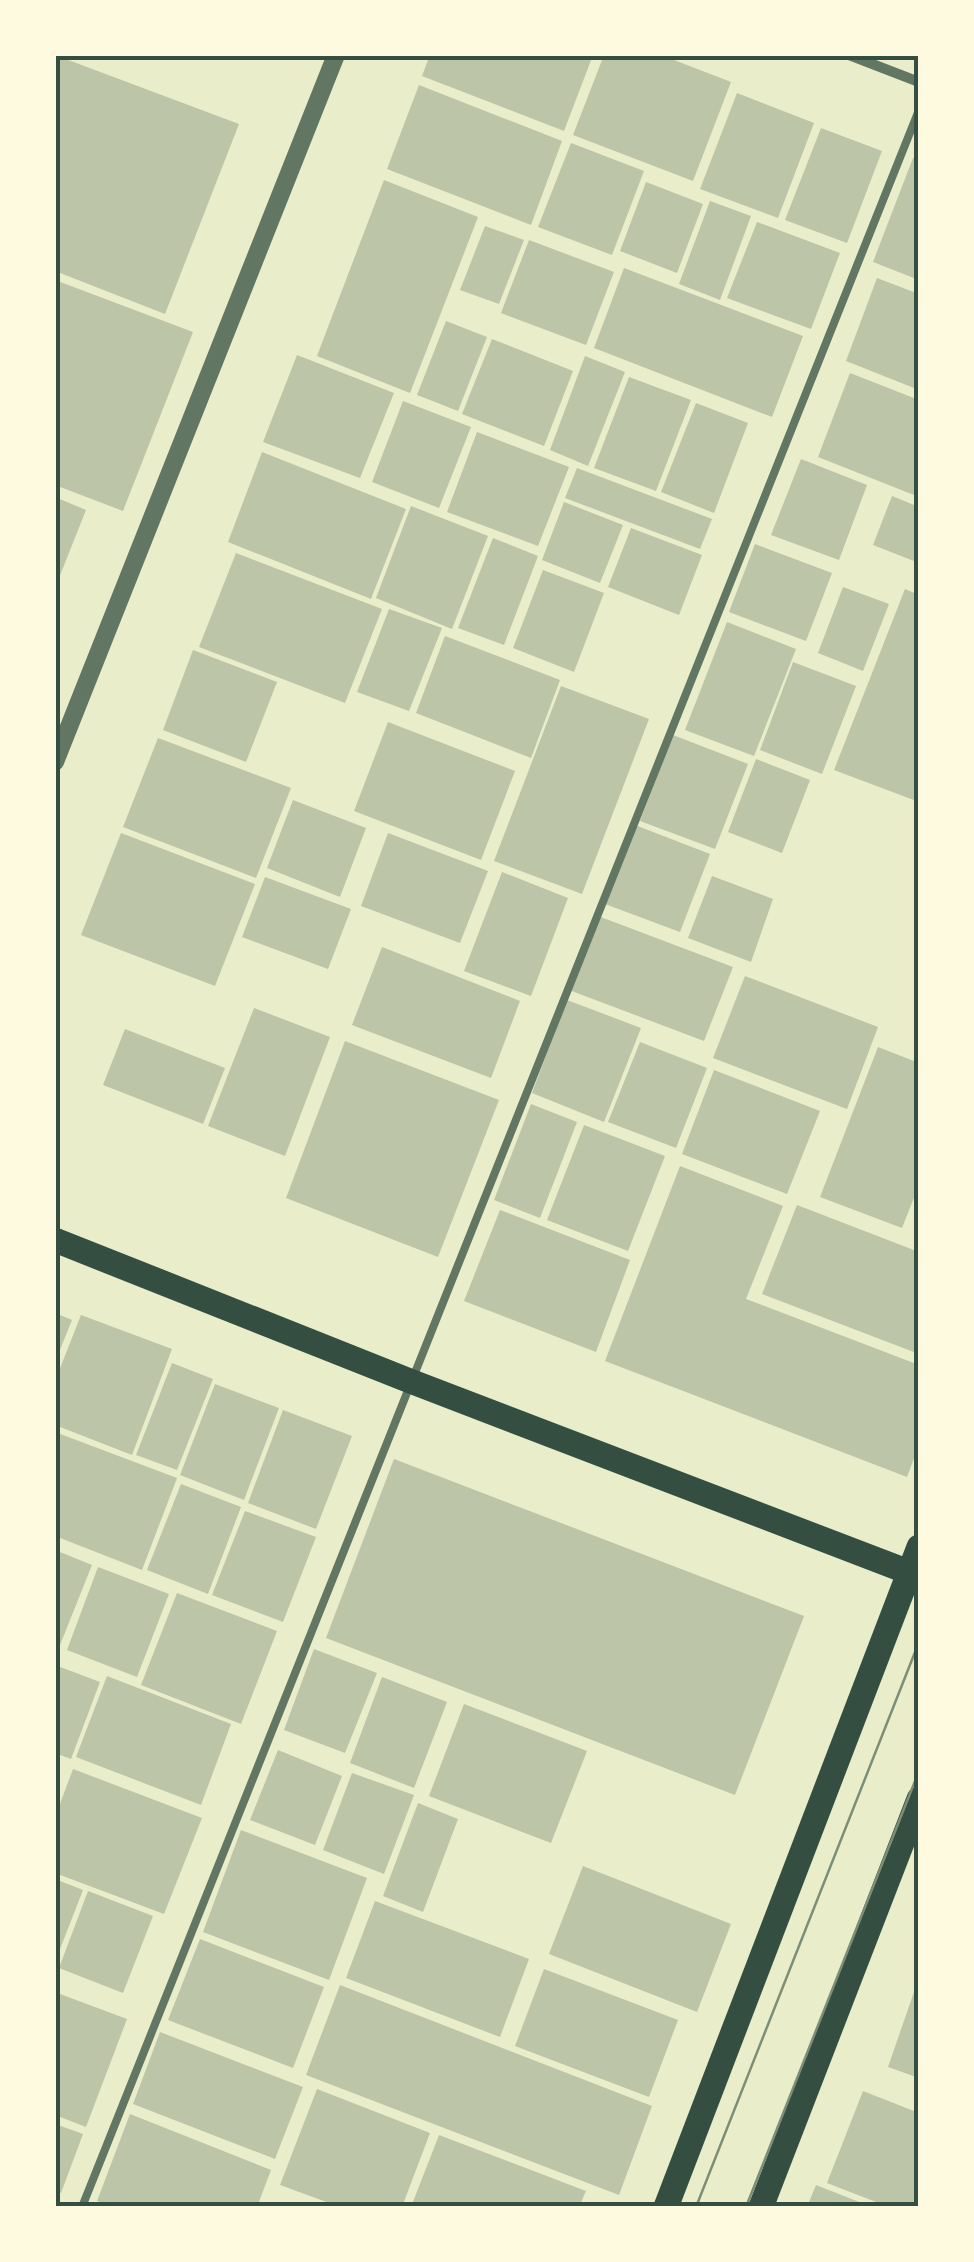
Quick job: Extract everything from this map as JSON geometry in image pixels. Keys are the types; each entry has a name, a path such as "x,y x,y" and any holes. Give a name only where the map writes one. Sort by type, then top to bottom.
{"main road":[{"path":"55,1240 914,1574"},
{"path":"666,2207 914,1574 919,1547"},
{"path":"761,2207 919,1799"}],"street":[{"path":"55,762 336,55"},
{"path":"849,55 919,82"}],"lane":[{"path":"82,2207 919,110"}],"building":[{"path":"55,55 239,124 165,314 55,271"},
{"path":"430,55 593,55 564,131 422,76"},
{"path":"604,55 661,55 731,82 693,181 573,135"},
{"path":"419,85 562,141 531,225 387,169"},
{"path":"737,93 814,123 778,218 700,189"},
{"path":"821,128 882,151 847,243 785,220"},
{"path":"571,143 644,171 612,255 538,227"},
{"path":"913,158 919,160 919,280 873,262"},
{"path":"384,180 478,217 410,393 317,356"},
{"path":"646,182 703,204 677,273 620,251"},
{"path":"710,201 751,216 720,300 679,284"},
{"path":"757,222 840,253 811,329 727,298"},
{"path":"485,226 524,240 499,304 460,290"},
{"path":"529,240 614,272 586,345 501,313"},
{"path":"624,268 803,336 772,417 594,348"},
{"path":"877,278 919,294 919,390 846,361"},
{"path":"55,280 193,332 123,511 55,485"},
{"path":"446,321 487,337 458,411 417,395"},
{"path":"492,339 573,371 544,446 462,414"},
{"path":"297,355 394,393 360,478 263,442"},
{"path":"585,356 625,372 588,466 550,450"},
{"path":"850,373 919,400 919,497 818,457"},
{"path":"629,377 691,400 656,491 594,468"},
{"path":"403,401 471,427 439,508 372,482"},
{"path":"696,403 748,423 714,513 661,492"},
{"path":"477,432 569,467 538,546 447,512"},
{"path":"262,452 406,509 371,599 228,542"},
{"path":"801,459 867,485 839,560 771,535"},
{"path":"577,468 712,519 700,549 565,498"},
{"path":"892,496 919,507 919,563 873,545"},
{"path":"55,497 86,510 55,588"},
{"path":"564,502 623,525 600,583 542,560"},
{"path":"411,506 488,536 452,629 376,598"},
{"path":"631,528 702,555 679,615 608,587"},
{"path":"493,538 538,556 504,645 458,628"},
{"path":"755,544 832,573 806,641 729,612"},
{"path":"236,553 382,609 345,703 199,647"},
{"path":"543,570 604,593 574,672 513,648"},
{"path":"843,587 889,604 863,671 818,653"},
{"path":"905,589 919,595 919,802 834,770"},
{"path":"389,609 442,628 409,711 357,692"},
{"path":"727,622 796,649 754,756 685,730"},
{"path":"445,636 560,680 531,758 416,713"},
{"path":"193,650 277,682 246,762 163,730"},
{"path":"793,662 856,686 822,774 760,750"},
{"path":"561,686 649,719 582,894 494,861"},
{"path":"388,722 515,771 481,860 354,811"},
{"path":"673,735 748,764 715,849 640,821"},
{"path":"158,738 291,788 256,878 123,827"},
{"path":"756,759 810,780 782,853 728,832"},
{"path":"293,800 366,828 340,897 267,868"},
{"path":"635,825 710,854 680,932 605,904"},
{"path":"121,833 255,884 215,986 81,935"},
{"path":"388,833 488,871 460,943 361,906"},
{"path":"502,872 568,898 531,996 464,971"},
{"path":"712,876 773,899 751,962 688,938"},
{"path":"265,877 351,909 328,969 242,937"},
{"path":"598,916 733,967 704,1041 569,990"},
{"path":"382,947 520,1001 491,1078 352,1025"},
{"path":"745,976 878,1027 847,1109 713,1058"},
{"path":"567,1000 641,1028 604,1122 532,1093"},
{"path":"254,1008 330,1037 285,1156 208,1126"},
{"path":"125,1029 225,1068 203,1124 103,1085"},
{"path":"345,1041 499,1100 438,1257 286,1198"},
{"path":"640,1042 707,1068 676,1148 608,1122"},
{"path":"878,1047 919,1063 919,1185 902,1228 820,1197"},
{"path":"714,1070 820,1111 787,1194 682,1154"},
{"path":"531,1104 577,1122 540,1218 494,1200"},
{"path":"584,1125 665,1156 628,1251 547,1220"},
{"path":"680,1166 783,1206 746,1299 919,1365 919,1445 907,1477 605,1361"},
{"path":"797,1205 919,1252 919,1354 762,1294"},
{"path":"500,1210 630,1260 596,1352 464,1301"},
{"path":"55,1313 72,1320 55,1362"},
{"path":"81,1315 172,1349 132,1455 55,1425 55,1381"},
{"path":"172,1363 213,1379 177,1470 136,1455"},
{"path":"215,1384 279,1408 244,1500 180,1475"},
{"path":"283,1410 352,1436 316,1529 248,1503"},
{"path":"55,1432 177,1478 142,1570 55,1536"},
{"path":"394,1459 804,1616 735,1795 326,1638"},
{"path":"181,1484 241,1507 208,1594 147,1570"},
{"path":"245,1511 316,1537 283,1622 212,1595"},
{"path":"55,1550 92,1565 60,1645 55,1643"},
{"path":"98,1567 169,1594 137,1677 67,1650"},
{"path":"177,1593 277,1631 241,1724 141,1685"},
{"path":"314,1649 377,1673 345,1753 284,1730"},
{"path":"55,1665 100,1682 71,1759 55,1753"},
{"path":"107,1676 231,1724 201,1805 76,1757"},
{"path":"382,1677 447,1702 414,1788 350,1763"},
{"path":"464,1704 587,1751 551,1843 429,1796"},
{"path":"278,1750 342,1776 315,1845 250,1820"},
{"path":"73,1769 202,1818 164,1914 55,1873 55,1817"},
{"path":"352,1773 414,1795 384,1874 323,1850"},
{"path":"418,1803 458,1819 423,1912 383,1896"},
{"path":"241,1830 367,1878 329,1980 203,1932"},
{"path":"583,1866 731,1924 697,2012 549,1954"},
{"path":"55,1879 83,1890 55,1962"},
{"path":"88,1891 153,1916 123,1993 59,1968"},
{"path":"375,1901 529,1959 500,2037 346,1978"},
{"path":"200,1939 324,1987 293,2068 168,2020"},
{"path":"544,1969 678,2020 649,2097 515,2046"},
{"path":"340,1985 652,2106 619,2195 306,2075"},
{"path":"915,1989 919,1991 919,2078 888,2067"},
{"path":"60,1994 127,2019 86,2127 55,2115 55,2007"},
{"path":"160,2032 303,2087 275,2159 133,2104"},
{"path":"317,2089 430,2133 402,2207 340,2207 280,2185"},
{"path":"863,2091 919,2113 919,2207 889,2207 827,2183"},
{"path":"130,2114 271,2170 257,2207 115,2207 97,2201"},
{"path":"55,2124 83,2134 61,2193 55,2191"},
{"path":"439,2135 586,2191 579,2207 411,2207"},
{"path":"816,2185 872,2207 807,2207"}],"tram line":[{"path":"696,2207 919,1642"},
{"path":"746,2207 919,1771"}]}
